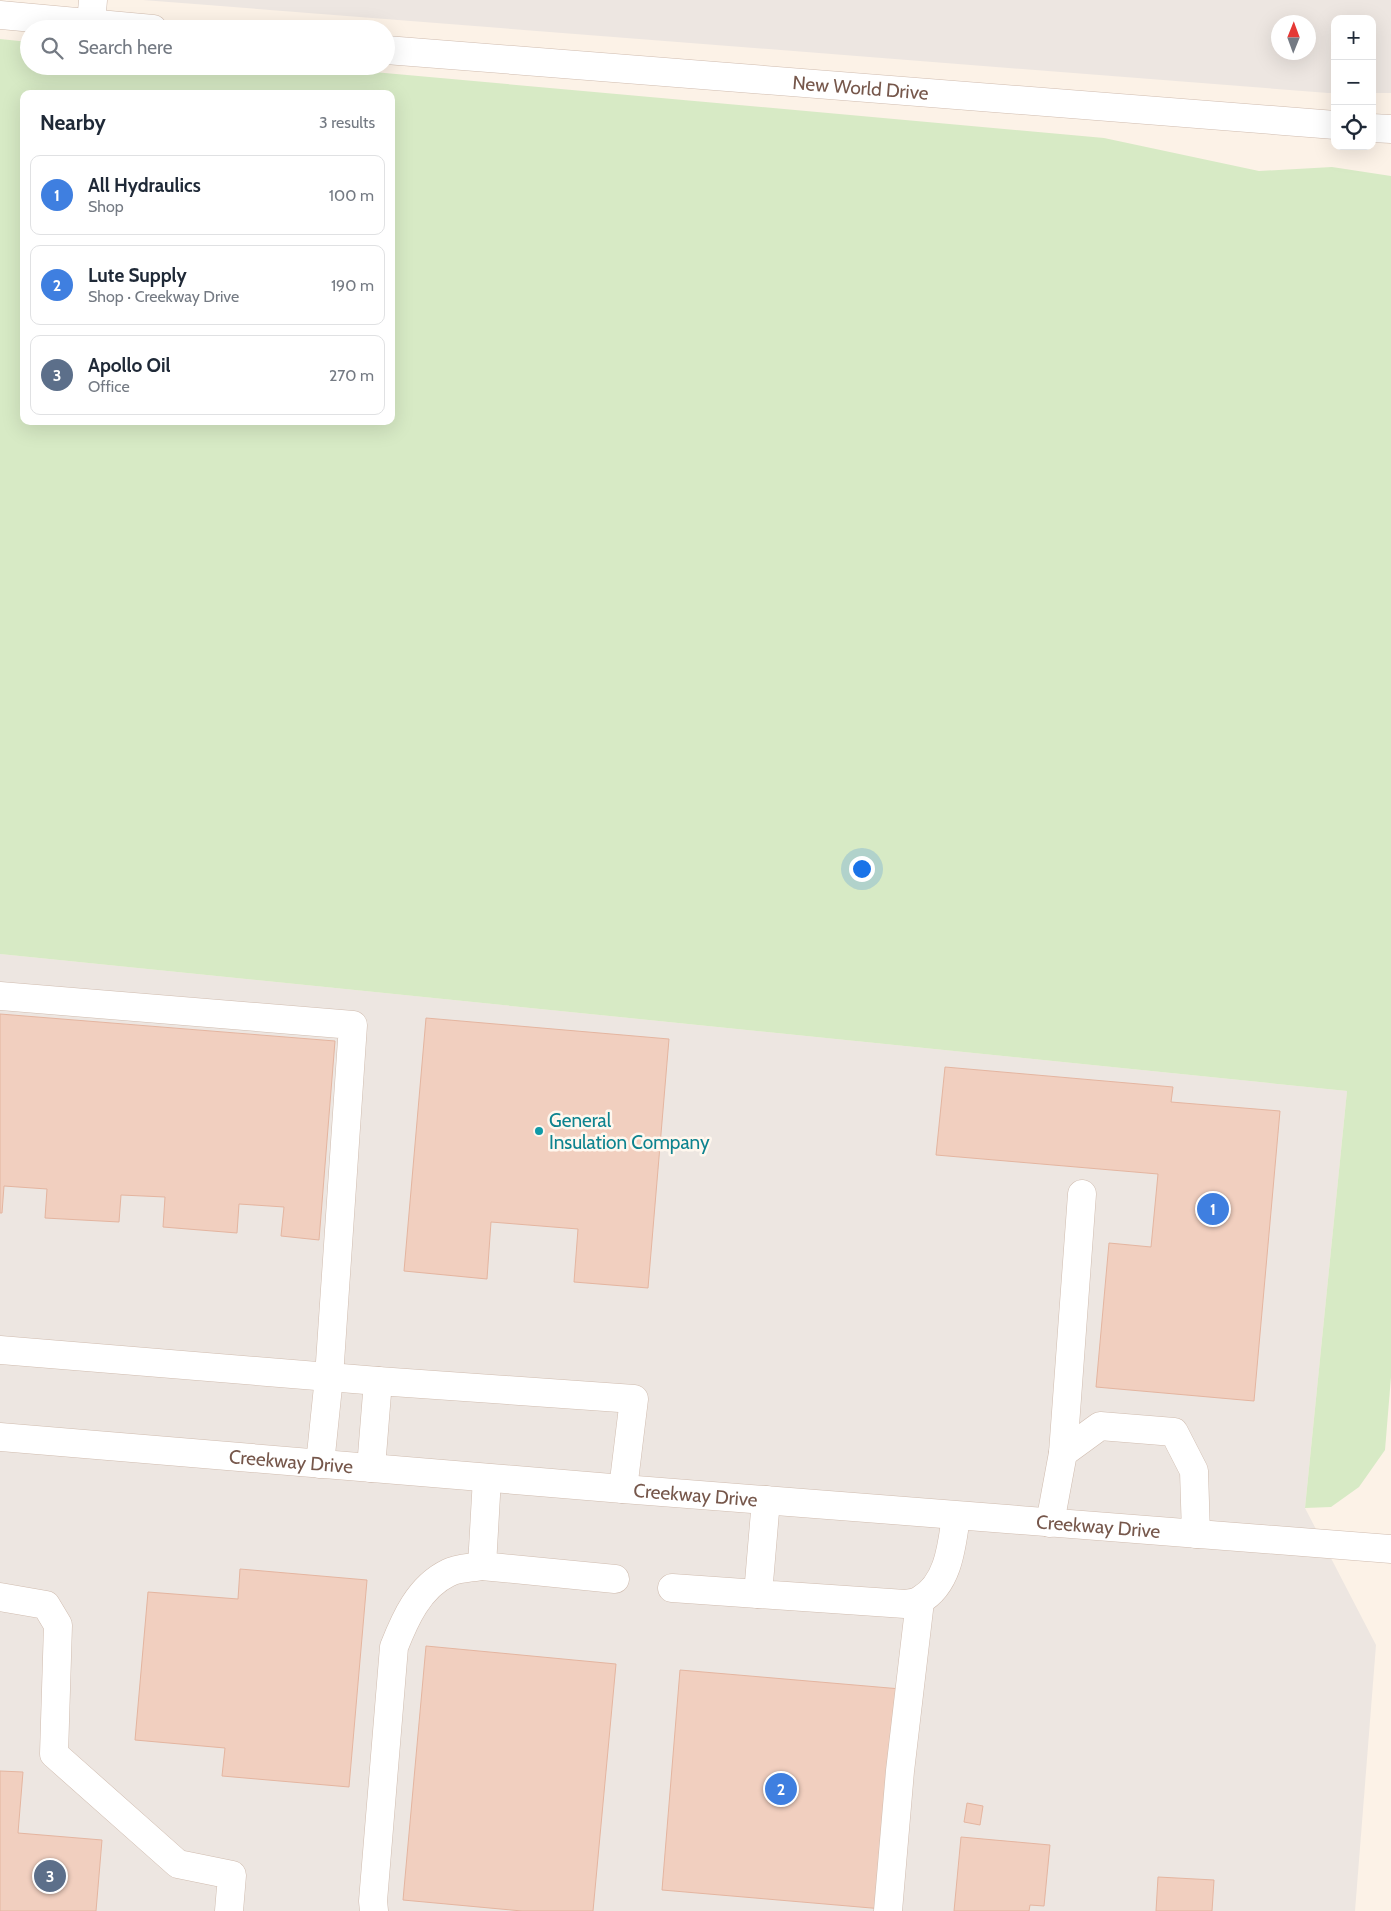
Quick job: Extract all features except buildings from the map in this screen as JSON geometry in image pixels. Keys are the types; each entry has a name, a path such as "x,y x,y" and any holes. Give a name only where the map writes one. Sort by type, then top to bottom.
{"street":[{"path":"0,15 92,12 121,20"},
{"name":"New World Drive","path":"395,51 1331,125"},
{"path":"1376,128 1391,129"},
{"path":"0,996 353,1025 320,1464"},
{"path":"1050,1523 1063,1453 1082,1194"},
{"path":"0,1350 378,1381 634,1399 623,1489"},
{"path":"371,1468 378,1381"},
{"path":"1063,1453 1100,1426 1174,1432 1194,1471 1196,1534"},
{"name":"Creekway Drive","path":"0,1437 956,1516 1391,1549"},
{"path":"482,1566 487,1478"},
{"path":"758,1594 766,1500"},
{"path":"672,1588 905,1604 920,1601 931,1591 944,1574 950,1557 956,1516"},
{"path":"374,1911 373,1901 394,1647 404,1622 426,1587 449,1572 482,1566 615,1579"},
{"path":"0,1597 46,1605 58,1625 54,1754 178,1864 232,1875 229,1911"},
{"path":"888,1911 900,1771 920,1601"}],"shaded area":[{"path":"143,0 1391,0 1391,93 1376,93 1376,15 1331,15 1331,93"},
{"path":"0,954 1347,1091 1305,1508 1376,1645 1355,1911 0,1911"}],"green space":[{"path":"0,39 20,41 20,75 395,74 1104,138 1259,171 1332,167 1391,176 1391,1377 1385,1450 1359,1487 1331,1507 1305,1508 1347,1091 0,954"}],"place":[{"name":"General Insulation Company","path":"539,1131"},
{"name":"All Hydraulics","path":"1213,1209"},
{"name":"Lute Supply","path":"781,1789"},
{"name":"Apollo Oil","path":"50,1876"}]}
